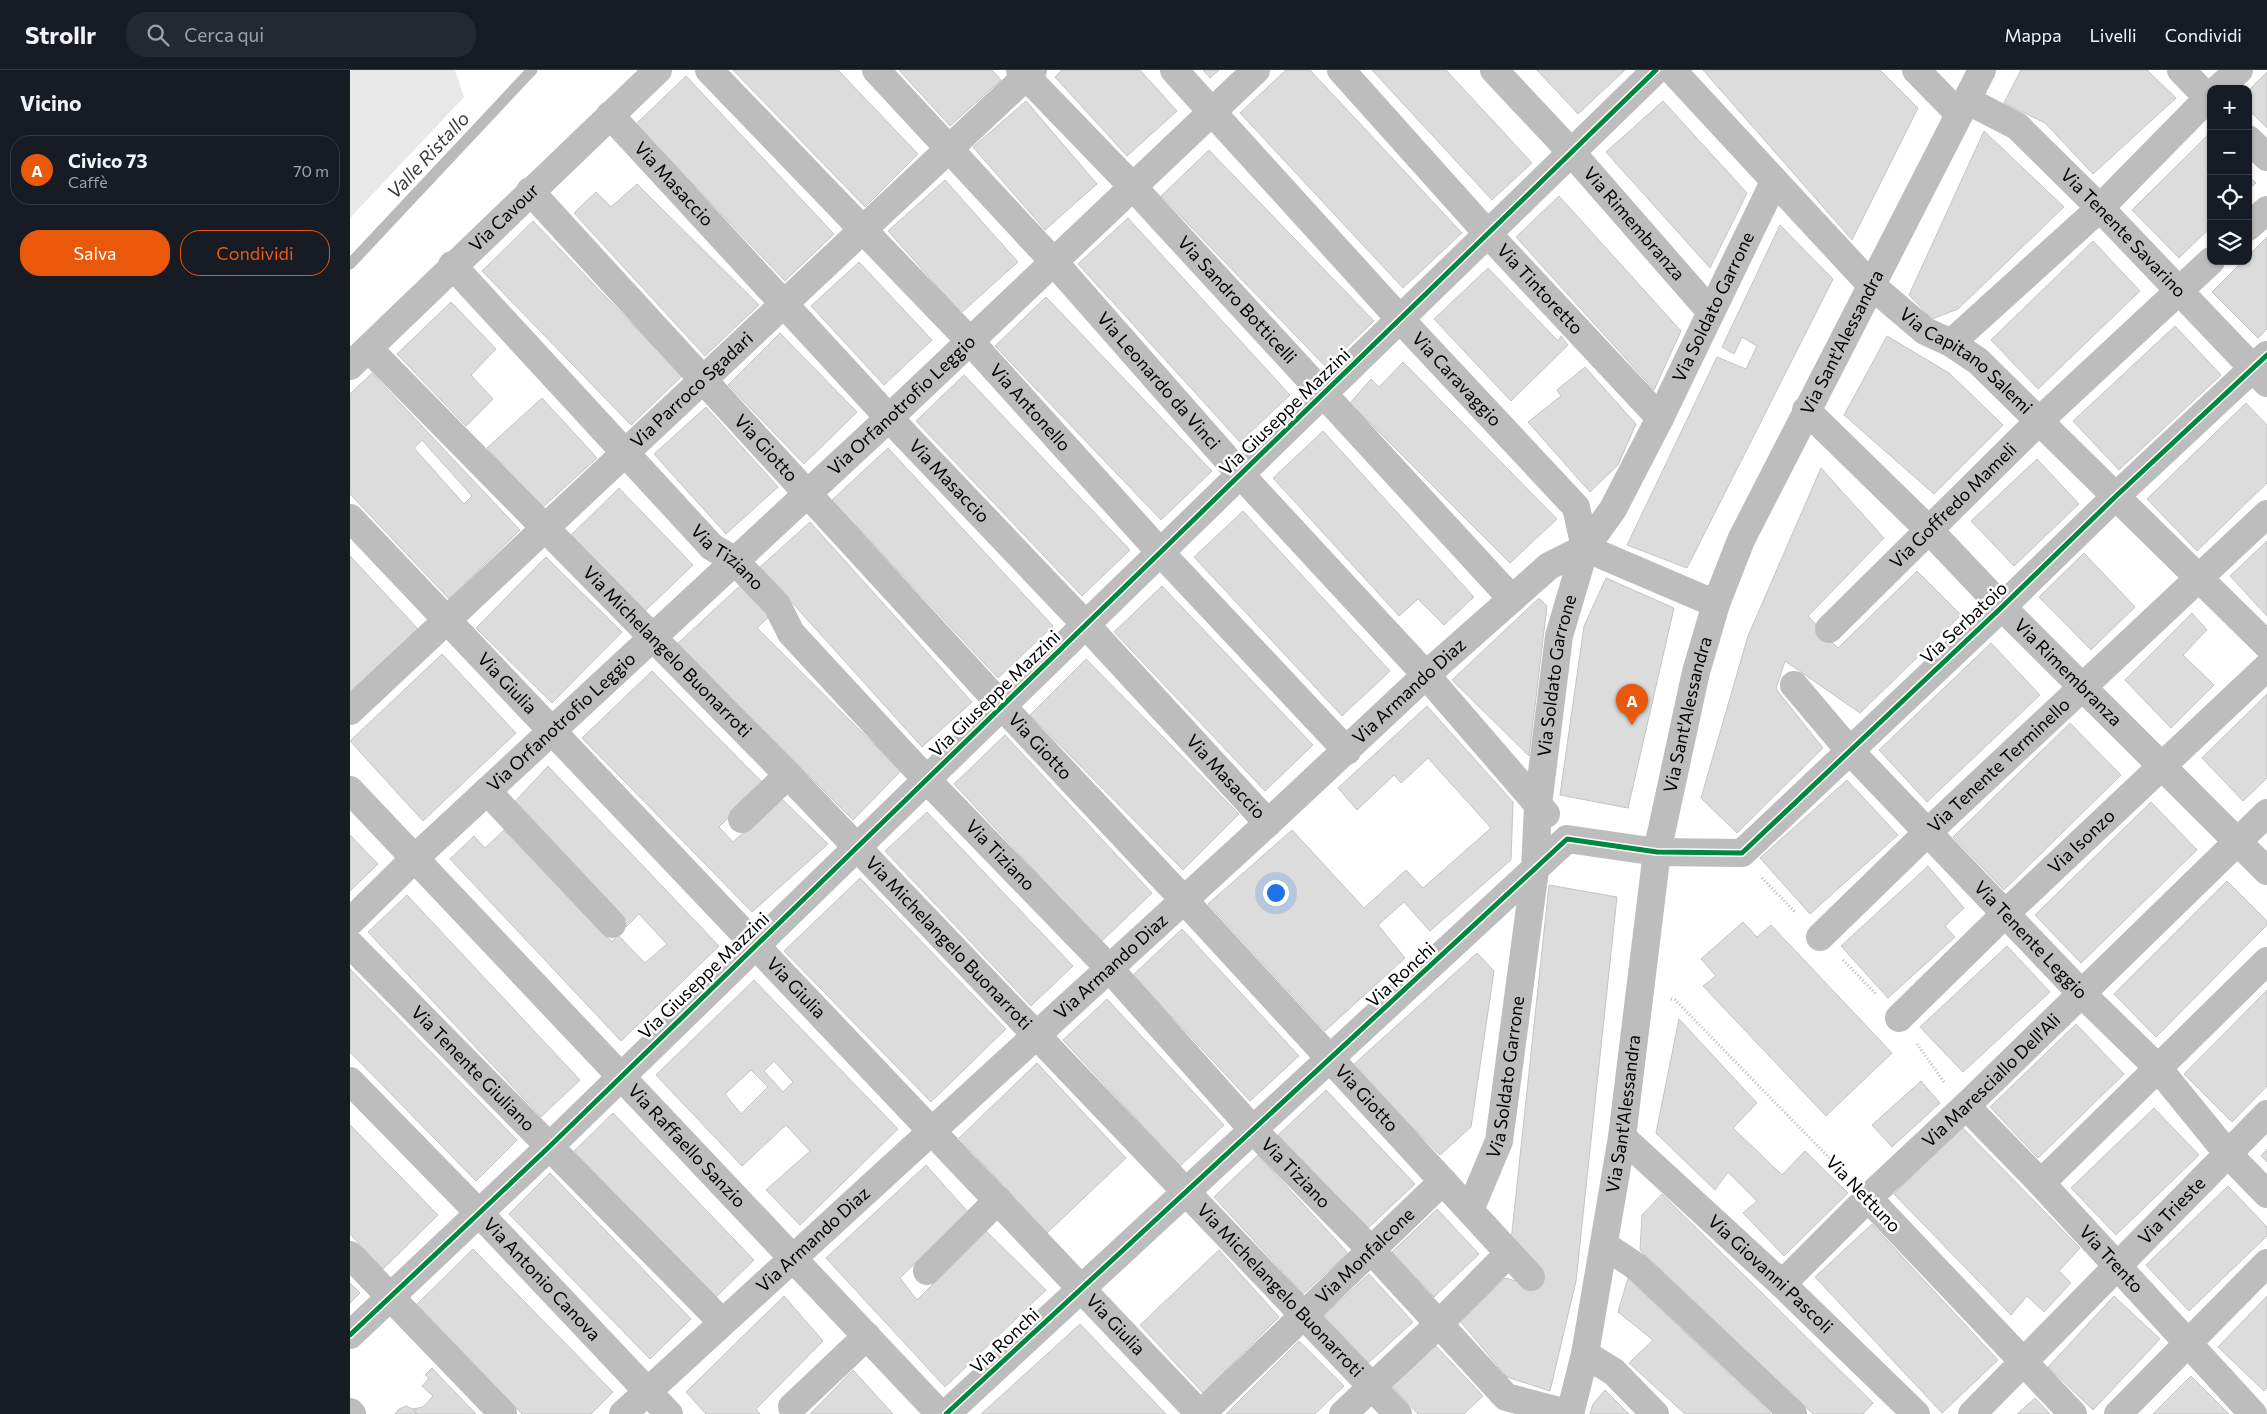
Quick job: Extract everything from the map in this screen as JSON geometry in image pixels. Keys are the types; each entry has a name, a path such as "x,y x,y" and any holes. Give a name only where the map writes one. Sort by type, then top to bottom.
{"street":[{"name":"Via Cavour","path":"359,357 452,265 658,70"},
{"name":"Via Antonello","path":"709,70 969,340 1160,552 1347,751"},
{"name":"Via Leonardo da Vinci","path":"876,70 1053,261 1241,475 1426,675 1567,840"},
{"name":"Via Caravaggio","path":"1174,70 1400,319 1576,507 1585,548"},
{"name":"Via Orfanotrofio Leggio","path":"350,922 414,858 888,418 1256,70"},
{"name":"Via Tintoretto","path":"1341,70 1488,234 1660,418"},
{"name":"Via Rimembranza","path":"1494,70 1572,153 1710,311"},
{"name":"Via Giuseppe Mazzini","path":"350,1335 549,1147 1656,70"},
{"name":"Via Capitano Salemi","path":"1672,70 1871,285 1925,331 1951,343 1978,361 2267,645"},
{"name":"Via Tenente Savarino","path":"1916,70 1962,107 2017,126 2100,208 2179,291 2262,369"},
{"name":"Via Sant'Alessandra","path":"1570,1414 1584,1354 1622,1137 1642,993 1657,852 1696,672 1716,604 1741,540 1982,70"},
{"path":"2181,70 2207,92"},
{"path":"2223,85 2239,70"},
{"name":"Via Parroco Sgadari","path":"350,711 948,149 1027,72"},
{"name":"Via Sandro Botticelli","path":"1027,72 1512,599"},
{"path":"1951,343 2100,208 2207,101"},
{"name":"Via Masaccio","path":"610,115 888,418 1086,625 1268,823"},
{"path":"2252,143 2267,157"},
{"name":"Via Soldato Garrone","path":"1470,1210 1499,1140 1534,870 1538,805 1559,636 1585,548 1613,509 1660,418 1710,311 1774,182"},
{"name":"Via Giotto","path":"530,191 808,492 1002,706 1532,1277"},
{"path":"2252,223 2267,210"},
{"name":"Via Tiziano","path":"452,265 712,547 734,560 776,605 791,634 926,779 1109,968 1254,1131 1440,1323 1498,1406 1570,1414"},
{"name":"Via Goffredo Mameli","path":"1829,629 2038,422 2207,265"},
{"name":"Via Michelangelo Buonarroti","path":"359,357 547,527 1038,1034 1398,1414"},
{"name":"Via Serbatoio","path":"1657,852 1742,853 2002,607 2115,497 2262,369"},
{"name":"Via Rimembranza","path":"1806,410 1930,530 2002,607 2267,871"},
{"name":"Via Tenente Terminello","path":"1820,937 1928,832 2267,514"},
{"name":"Via Giulia","path":"350,518 1200,1414"},
{"path":"1585,548 1716,604"},
{"name":"Via Armando Diaz","path":"623,1414 1347,751 1426,675 1549,566 1585,548"},
{"name":"Via Isonzo","path":"1899,1018 2006,913 2267,667"},
{"name":"Via Tenente Leggio","path":"1794,685 1849,750 2081,992 2158,1068 2228,1154 2267,1194"},
{"path":"742,819 788,775"},
{"name":"Via Raffaello Sanzio","path":"350,790 940,1414"},
{"path":"487,792 612,924"},
{"name":"Via Maresciallo Dell'Ali","path":"1782,1284 1868,1198 1966,1106 2267,813"},
{"path":"1567,840 1657,852"},
{"name":"Via Ronchi","path":"946,1414 1567,840"},
{"name":"Via Tenente Giuliano","path":"350,944 722,1322"},
{"path":"2041,1183 2267,961"},
{"name":"Via Antonio Canova","path":"350,1081 479,1212 669,1414"},
{"name":"Via Trento","path":"1966,1106 2041,1183 2253,1414"},
{"name":"Via Trieste","path":"1972,1414 2267,1114"},
{"name":"Via Giovanni Pascoli","path":"1622,1137 1782,1284 1916,1414"},
{"name":"Via Monfalcone","path":"1200,1414 1443,1181"},
{"name":"Via Nettuno","path":"1868,1198 2073,1414"},
{"path":"927,1271 998,1200"},
{"path":"1604,1245 1637,1266 1792,1414"},
{"path":"1343,1414 1440,1323 1509,1253"},
{"path":"350,1255 503,1414"},
{"path":"2118,1414 2267,1263"},
{"path":"792,1407 867,1336"},
{"path":"1584,1354 1614,1372 1655,1414"}],"path":[{"path":"1764,880 1899,1018 1946,1084"}],"shaded area":[{"path":"350,70 455,70 464,97 350,218"}],"building":[{"path":"733,70 838,70 918,154 865,207"},
{"path":"899,70 992,70 1001,80 950,126"},
{"path":"1062,70 1140,70 1177,111 1127,156 1055,77"},
{"path":"1203,70 1219,70 1210,78"},
{"path":"1286,70 1310,70 1462,233 1403,288 1240,113"},
{"path":"1372,70 1446,70 1532,163 1492,200"},
{"path":"1537,70 1625,70 1578,114"},
{"path":"1703,70 1880,70 1918,108 1852,240"},
{"path":"2021,70 2147,70 2176,98 2093,174 2045,123 2004,103"},
{"path":"2267,72 2267,128 2252,113 2252,87"},
{"path":"686,76 834,234 785,281 636,124"},
{"path":"1026,101 1097,184 1045,230 973,147"},
{"path":"1663,101 1747,193 1710,268 1606,152"},
{"path":"1984,131 2064,207 1958,309 1932,319 1909,295"},
{"path":"2207,136 2207,231 2179,258 2132,210"},
{"path":"1209,150 1374,321 1326,367 1161,196"},
{"path":"945,180 1018,262 961,313 888,231"},
{"path":"637,184 759,305 705,356 574,213 596,192 611,207"},
{"path":"1559,196 1681,331 1654,390 1516,237"},
{"path":"1128,218 1290,395 1240,442 1078,264"},
{"path":"533,221 682,376 631,425 482,271"},
{"path":"1780,225 1833,279 1687,568 1627,545 1717,357 1746,369 1757,346 1742,337 1734,354 1722,347"},
{"path":"2267,237 2267,329 2258,338 2212,292 2239,265 2252,265 2252,252"},
{"path":"2093,241 2140,291 2038,389 1991,340"},
{"path":"859,262 932,340 884,385 811,306"},
{"path":"1488,268 1558,341 1561,336 1568,345 1511,401 1434,319"},
{"path":"1046,297 1212,471 1161,520 995,346"},
{"path":"451,302 496,349 471,375 493,399 466,426 397,354"},
{"path":"2175,326 2221,375 2119,470 2073,421"},
{"path":"780,333 857,412 804,464 728,385"},
{"path":"1887,336 1949,373 2003,425 1934,494 1844,415"},
{"path":"1403,362 1557,519 1510,563 1350,403 1371,379 1379,387"},
{"path":"1585,367 1636,424 1618,465 1590,492 1528,422 1561,396 1557,390"},
{"path":"372,373 520,530 449,599 350,494 350,394","holes":["422,440 472,496 464,504 414,448"]},
{"path":"964,375 1130,550 1082,596 916,421"},
{"path":"542,398 597,458 542,508 487,448"},
{"path":"2246,403 2267,425 2267,483 2197,551 2147,499"},
{"path":"706,407 778,487 726,534 654,454"},
{"path":"1323,431 1474,597 1444,625 1418,599 1399,616 1273,478"},
{"path":"888,448 1053,626 998,678 832,500"},
{"path":"2037,459 2079,504 2014,566 1971,521"},
{"path":"1821,468 1884,538 1808,616 1838,648 1917,571 1961,615 1860,713 1785,661 1776,689 1823,748 1737,833 1701,798 1748,636"},
{"path":"619,488 693,565 644,612 571,535"},
{"path":"1243,511 1390,671 1342,716 1194,557"},
{"path":"810,522 972,702 922,747 760,567"},
{"path":"2267,541 2267,616 2230,576"},
{"path":"2084,553 2135,607 2091,650 2039,597"},
{"path":"350,556 418,629 350,692"},
{"path":"546,557 622,632 552,703 476,628"},
{"path":"1606,578 1674,608 1628,808 1560,795 1584,626"},
{"path":"743,583 772,614 757,628 901,771 853,820 677,644"},
{"path":"1162,586 1313,745 1265,791 1114,632"},
{"path":"1539,598 1547,606 1529,756 1452,680"},
{"path":"2192,613 2207,630 2183,655 2214,685 2171,728 2125,680"},
{"path":"1991,643 2040,695 1927,802 1879,750"},
{"path":"442,654 516,733 423,821 350,741"},
{"path":"1086,659 1239,814 1183,870 1030,715"},
{"path":"652,671 763,783 719,827 733,842 781,798 828,844 752,912 582,738"},
{"path":"2267,694 2267,778 2243,801 2202,758"},
{"path":"1427,706 1513,802 1511,860 1430,931 1404,902 1378,925 1405,958 1325,1031 1208,904 1292,830 1364,908 1406,870 1423,888 1491,828 1428,758 1401,783 1394,775 1357,810 1338,788"},
{"path":"2070,723 2121,775 2004,890 1953,837"},
{"path":"1005,735 1152,893 1101,942 954,784"},
{"path":"548,766 719,946 621,1041 450,859 474,836 485,848 504,830 612,942 618,935 645,963 667,944 639,914 626,927 510,807"},
{"path":"1847,780 1898,835 1810,914 1760,858"},
{"path":"2151,802 2197,850 2081,963 2035,915"},
{"path":"927,812 1073,966 1031,1006 885,851"},
{"path":"350,835 378,864 350,891"},
{"path":"1928,866 1964,908 1945,926 1955,937 1888,998 1841,946"},
{"path":"860,878 1006,1029 931,1102 784,951"},
{"path":"2227,881 2267,921 2267,925 2156,1037 2114,994"},
{"path":"1549,885 1617,897 1576,1281 1550,1391 1507,1377 1460,1321 1505,1278 1535,1286 1511,1241"},
{"path":"407,895 580,1080 541,1117 368,932"},
{"path":"1743,922 1757,937 1771,925 1892,1053 1826,1116 1703,986 1716,976 1701,959"},
{"path":"1182,929 1299,1056 1250,1101 1133,975"},
{"path":"2007,946 2050,992 1963,1072 1920,1027"},
{"path":"1477,953 1494,971 1471,1127 1440,1155 1352,1066"},
{"path":"350,969 517,1140 476,1181 350,1052"},
{"path":"754,980 898,1129 800,1225 766,1190 810,1151 786,1125 742,1166 656,1075","holes":["774,1061 793,1082 783,1092 764,1071","751,1070 768,1087 741,1114 725,1094"]},
{"path":"2267,990 2267,1086 2232,1122 2184,1074"},
{"path":"1107,999 1224,1125 1180,1166 1063,1040"},
{"path":"1679,1019 1757,1103 1733,1128 1782,1175 1805,1151 1848,1193 1784,1256 1743,1213 1757,1201 1728,1172 1715,1190 1656,1133"},
{"path":"2076,1024 2124,1074 2038,1158 1990,1107"},
{"path":"1037,1063 1126,1158 1047,1233 959,1138"},
{"path":"1921,1081 1940,1103 1892,1147 1872,1125"},
{"path":"1326,1090 1415,1184 1367,1229 1278,1135"},
{"path":"2154,1108 2199,1155 2116,1235 2071,1188"},
{"path":"613,1113 754,1260 713,1300 572,1153"},
{"path":"350,1125 438,1215 383,1269 350,1234"},
{"path":"1962,1127 2080,1248 2059,1271 2071,1283 2044,1312 2027,1296 2011,1315 1894,1194"},
{"path":"2267,1149 2267,1162 2261,1156"},
{"path":"1258,1155 1348,1253 1303,1294 1214,1197"},
{"path":"926,1165 968,1212 900,1278 917,1300 986,1231 1046,1290 945,1387 826,1258"},
{"path":"550,1173 691,1319 650,1359 509,1214"},
{"path":"2228,1186 2267,1227 2267,1236 2189,1311 2146,1265"},
{"path":"1662,1194 1873,1403 1863,1414 1813,1414 1640,1250 1642,1215"},
{"path":"1437,1209 1479,1254 1434,1297 1392,1252"},
{"path":"1872,1224 1998,1360 1942,1413 1815,1277"},
{"path":"473,1249 613,1392 591,1414 522,1414 416,1305"},
{"path":"1219,1250 1279,1317 1203,1393 1140,1325"},
{"path":"1369,1274 1413,1322 1366,1365 1322,1317"},
{"path":"1628,1278 1771,1414 1685,1414 1629,1363 1653,1340 1618,1312"},
{"path":"350,1283 360,1293 350,1303"},
{"path":"784,1296 823,1341 756,1409 760,1414 706,1414 686,1392"},
{"path":"2114,1296 2160,1339 2093,1410 2048,1367"},
{"path":"2267,1296 2267,1388 2264,1391 2218,1347"},
{"path":"1080,1324 1166,1414 981,1414"},
{"path":"1299,1341 1344,1386 1315,1414 1226,1414"},
{"path":"1434,1344 1483,1396 1464,1414 1418,1414 1391,1385"},
{"path":"432,1368 476,1414 417,1414 413,1409 423,1407 433,1396 422,1386 429,1378 425,1375"},
{"path":"853,1370 893,1414 810,1414"},
{"path":"2191,1376 2229,1414 2153,1414"},
{"path":"1605,1390 1629,1414 1590,1414 1593,1404"},
{"path":"2035,1398 2050,1414 2017,1414"},
{"path":"406,1406 413,1409 417,1414 395,1414 399,1409"}],"waterway":[{"name":"Valle Ristallo","path":"350,264 532,70"}],"cycle path":[{"path":"350,1335 549,1147 1656,70"},
{"path":"946,1414 1567,839 1657,852 1742,853 2002,607 2115,497 2267,355"}],"place":[{"name":"Civico 73","path":"1632,725"}]}
